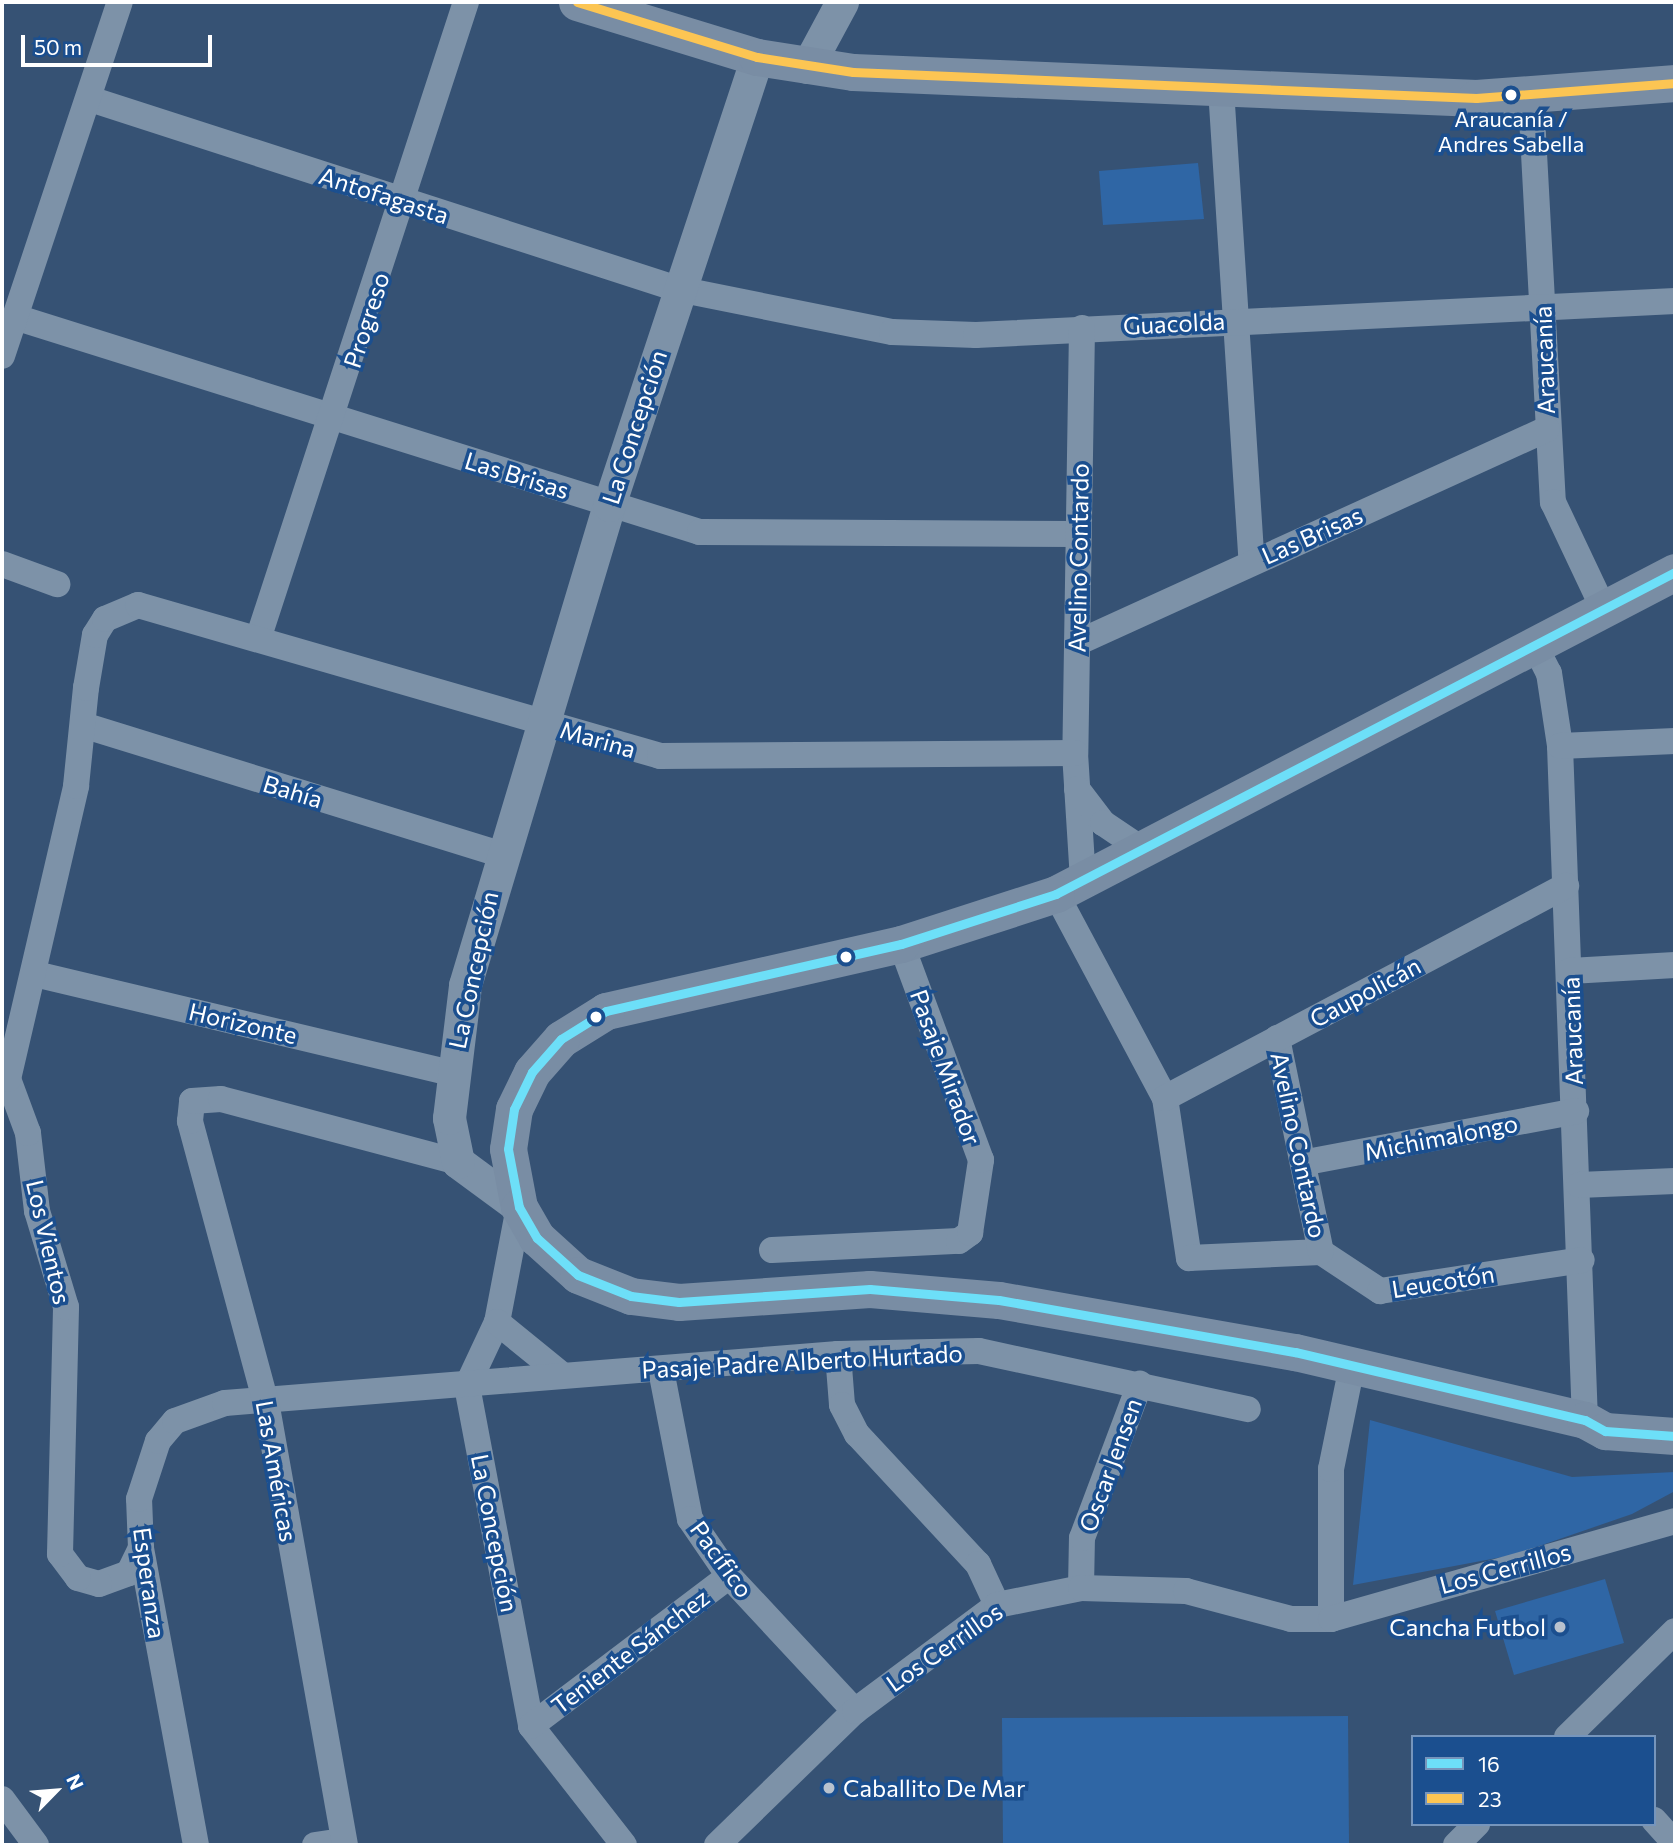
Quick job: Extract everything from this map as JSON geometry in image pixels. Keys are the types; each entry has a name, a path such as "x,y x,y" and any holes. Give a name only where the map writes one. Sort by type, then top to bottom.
{"main road":[{"path":"578,2 757,57 807,67 1221,89 1531,97 1675,83"},
{"path":"1675,572 1069,888 901,944 619,1006 561,1039 525,1084 508,1137 519,1207 562,1263 631,1296 679,1301 870,1289 951,1293 1161,1325 1585,1420 1628,1435 1675,1436"},
{"path":"1585,1420 1675,1413"}],"street":[{"path":"2,356 90,99 120,2"},
{"name":"Progreso","path":"259,636 405,202 466,2"},
{"path":"807,67 842,2"},
{"name":"La Concepción","path":"458,1163 449,1118 451,1073 464,985 540,722 678,289 757,57"},
{"path":"1221,89 1252,563"},
{"name":"Araucanía","path":"1531,97 1547,429 1558,519 1604,610"},
{"name":"Antofagasta","path":"90,99 678,289"},
{"name":"Guacolda","path":"678,289 892,332 1082,328 1675,301"},
{"name":"Las Brisas","path":"15,317 700,532 1077,534"},
{"name":"Avelino Contardo","path":"1082,328 1077,534 1077,789 1069,888 1165,1098 1189,1258 1321,1252 1307,1162 1277,1038"},
{"name":"Las Brisas","path":"1077,643 1547,429"},
{"path":"2,564 57,584"},
{"name":"Marina","path":"138,605 259,636 636,751 684,758 1075,753"},
{"name":"Los Vientos","path":"138,605 105,618 95,635 86,726 35,974 8,1079 28,1133 37,1210 66,1307 61,1554 78,1578 99,1584 129,1573 141,1548"},
{"name":"Araucanía","path":"1535,646 1554,691 1560,746 1582,1260 1585,1420"},
{"name":"Bahía","path":"86,726 500,854"},
{"path":"1560,746 1675,741"},
{"path":"1077,789 1112,831 1143,850"},
{"name":"Caupolicán","path":"1165,1098 1566,886"},
{"name":"Pasaje Mirador","path":"772,1250 959,1241 970,1233 981,1160 901,944"},
{"path":"1570,971 1675,965"},
{"name":"Horizonte","path":"35,974 451,1073"},
{"name":"Las Américas","path":"344,1843 265,1403 190,1122 192,1101 221,1099 458,1163"},
{"name":"Michimalongo","path":"1307,1162 1576,1111"},
{"path":"458,1163 519,1207 497,1322 467,1386"},
{"path":"1579,1185 1675,1181"},
{"name":"Leucotón","path":"1321,1252 1380,1291 1582,1260"},
{"path":"497,1322 561,1374"},
{"name":"Pasaje Padre Alberto Hurtado","path":"265,1403 467,1386 561,1374 661,1370 838,1354 979,1351 1248,1409"},
{"path":"838,1354 842,1405 857,1434 978,1564 997,1605"},
{"path":"1331,1619 1331,1469 1352,1366"},
{"name":"Pacífico","path":"661,1370 690,1519 729,1576 855,1711"},
{"name":"Oscar Jensen","path":"1081,1588 1082,1538 1140,1384"},
{"name":"La Concepción","path":"467,1386 531,1726 624,1845"},
{"name":"Esperanza","path":"196,1845 141,1548 139,1499 158,1441 175,1421 225,1403 265,1403"},
{"name":"Los Cerrillos","path":"717,1845 855,1711 997,1605 1081,1588 1186,1591 1291,1619 1331,1619 1675,1521"},
{"name":"Teniente Sánchez","path":"531,1726 729,1576"},
{"path":"1572,1735 1675,1631"},
{"path":"2,1799 36,1845"},
{"path":"1656,1823 1675,1843"},
{"path":"1456,1845 1475,1826"},
{"path":"315,1845 344,1843"}],"shaded area":[{"path":"1198,163 1204,219 1103,225 1099,171"},
{"path":"1370,1420 1572,1477 1675,1472 1675,1491 1632,1514 1513,1555 1353,1585"},
{"name":"Cancha Futbol","path":"1605,1579 1624,1643 1514,1675 1495,1611"},
{"path":"1348,1716 1349,1845 1003,1845 1002,1718"}],"transit line":[{"name":"23","path":"577,2 757,57 853,72 1476,98 1675,83"},
{"name":"16","path":"1675,572 1056,894 901,944 606,1011 561,1039 532,1072 514,1109 508,1149 519,1207 537,1238 578,1275 631,1296 679,1302 870,1289 999,1300 1295,1352 1585,1420 1605,1431 1675,1436"}],"place":[{"name":"Araucanía / Andres Sabella","path":"1511,95"},
{"name":"Cancha Futbol","path":"1560,1627"},
{"name":"Caballito De Mar","path":"829,1788"}]}
